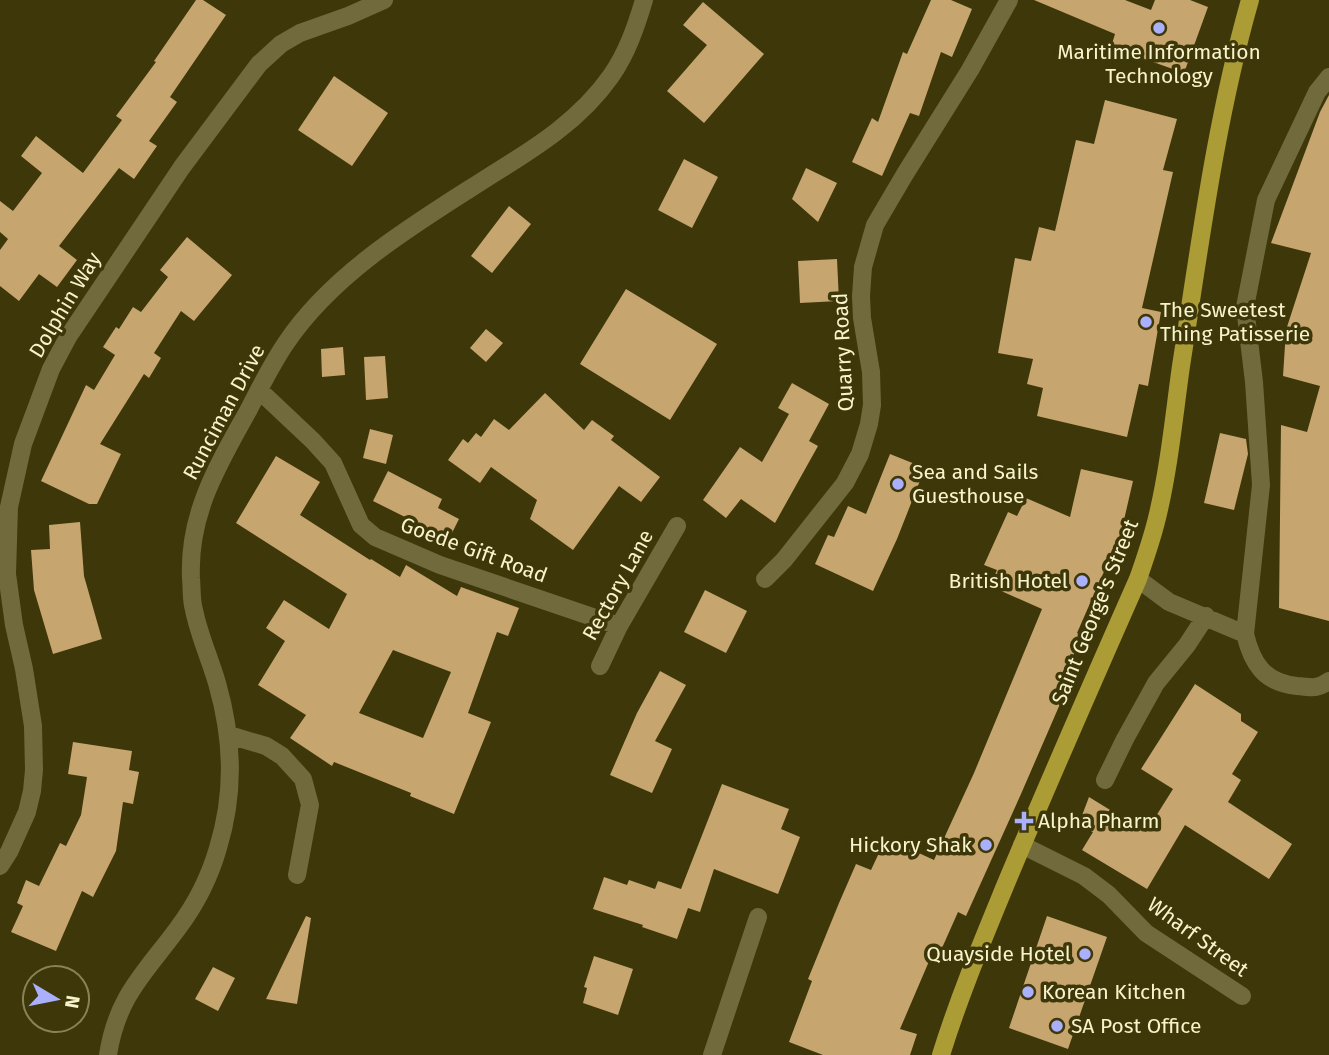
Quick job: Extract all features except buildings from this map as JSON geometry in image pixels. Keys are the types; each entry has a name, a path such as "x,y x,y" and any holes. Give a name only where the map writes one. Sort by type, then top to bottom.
{"main road":[{"name":"Saint George's Street","path":"941,1055 953,1017 1022,845 1138,579 1151,543 1158,515 1209,186 1239,38 1250,0"}],"street":[{"name":"Dolphin Way","path":"0,866 27,812 34,770 33,726 7,574 9,507 23,444 51,369 68,337 182,167 258,64 281,44 300,33 384,0"},
{"name":"Runciman Drive","path":"108,1055 117,1016 129,992 185,918 207,878 218,848 231,783 229,735 217,682 193,607 190,559 197,517 214,473 285,344 312,309 351,272 575,117 598,93 623,55 644,0"},
{"name":"Quarry Road","path":"765,579 784,560 845,483 860,454 870,424 872,405 872,372 862,318 861,296 863,267 875,225 970,70 1009,0"},
{"path":"1329,77 1317,92 1266,200 1245,307 1254,382 1261,485 1245,634 1249,652 1258,667 1271,679 1288,685 1318,688 1329,681"},
{"name":"Goede Gift Road","path":"259,390 313,440 333,463 361,525 375,537 440,565 620,626"},
{"name":"Rectory Lane","path":"600,666 677,526"},
{"path":"1138,579 1169,602 1245,634"},
{"path":"1105,780 1156,684 1188,645 1206,616"},
{"path":"229,735 266,746 282,756 303,779 310,805 297,875"},
{"name":"Wharf Street","path":"1022,845 1084,876 1109,895 1146,933 1242,996"},
{"path":"712,1055 758,917"}],"place":[{"name":"Maritime Information Technology","path":"1159,28"},
{"name":"The Sweetest Thing Patisserie","path":"1146,322"},
{"name":"Sea and Sails Guesthouse","path":"898,484"},
{"name":"British Hotel","path":"1082,581"},
{"name":"Alpha Pharm","path":"1024,821"},
{"name":"Hickory Shak","path":"986,845"},
{"name":"Quayside Hotel","path":"1085,954"},
{"name":"Korean Kitchen","path":"1028,992"},
{"name":"SA Post Office","path":"1057,1026"}]}
